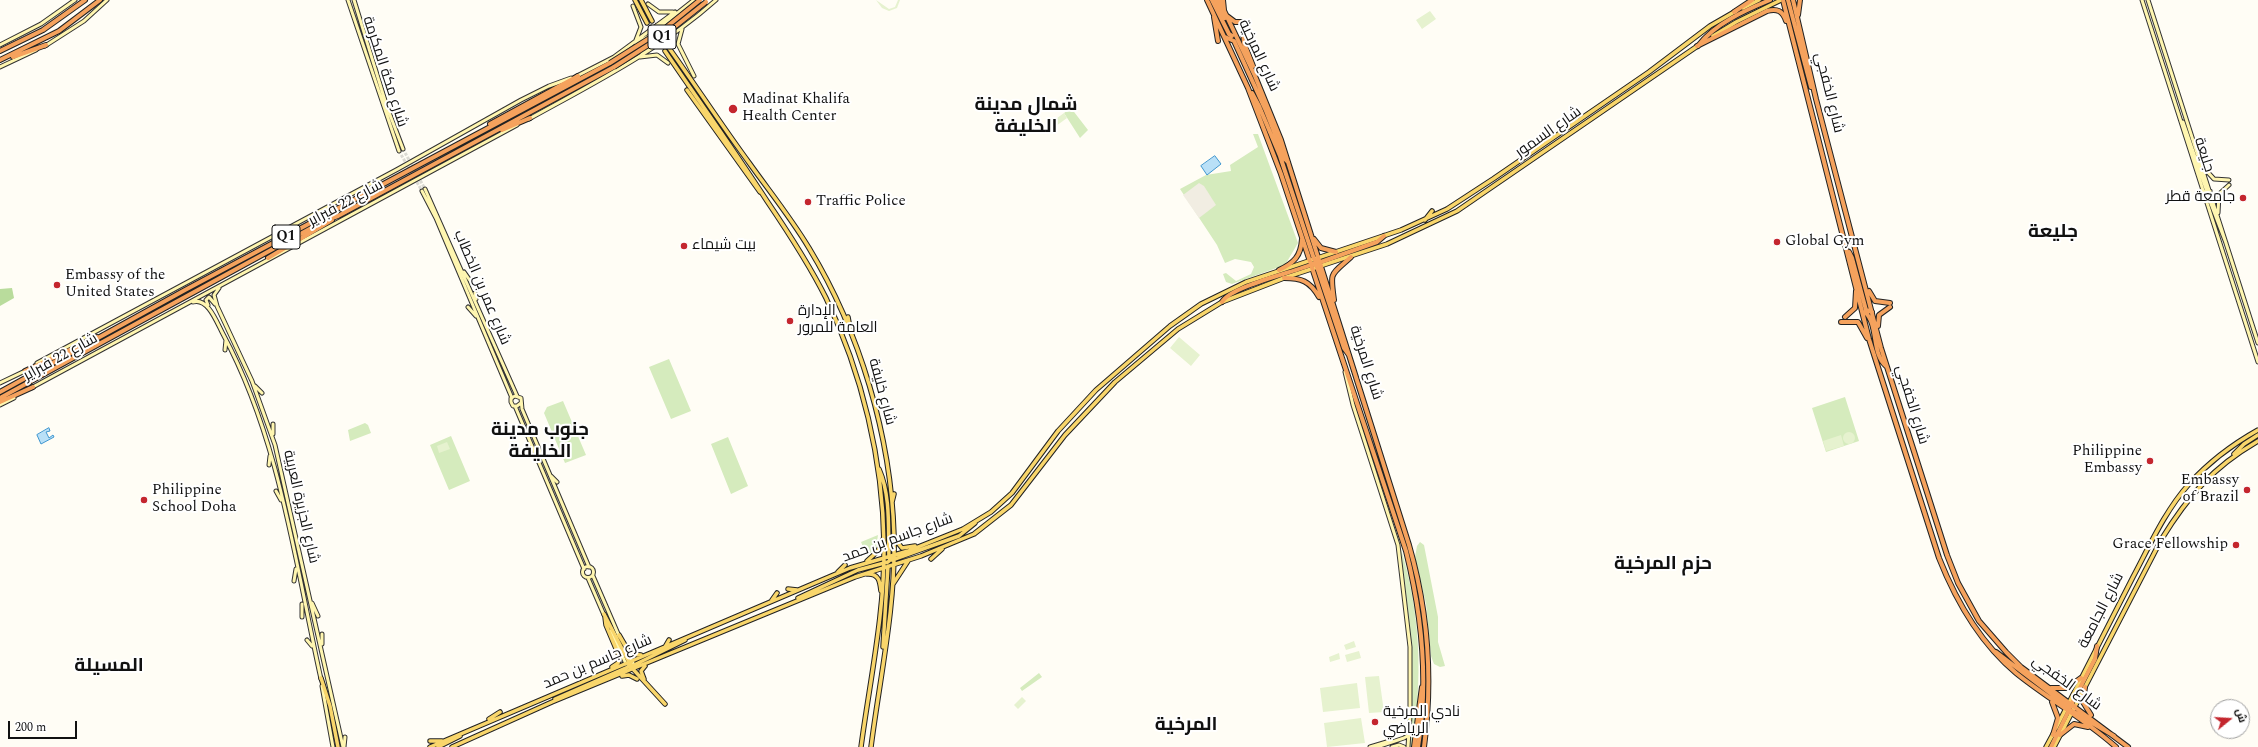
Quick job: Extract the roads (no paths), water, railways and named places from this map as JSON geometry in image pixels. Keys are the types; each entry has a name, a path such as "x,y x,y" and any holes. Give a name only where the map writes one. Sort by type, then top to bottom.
{"highway":[{"path":"0,50 6,49 43,30 84,0"},
{"path":"0,61 53,34 100,0"},
{"name":"شارع 22 فبراير","path":"0,392 105,334 610,63 664,29 700,0"},
{"name":"شارع المرخية","path":"1207,0 1248,88 1281,174 1302,235 1316,263 1334,308 1404,527 1422,596 1428,662 1428,702 1424,747"},
{"path":"1212,0 1229,34 1236,36"},
{"path":"1215,0 1224,18 1227,16 1235,22 1248,22"},
{"name":"شارع المرخية","path":"1219,0 1276,123 1309,228 1323,304 1346,368 1401,535 1412,575 1422,641 1424,685 1418,747"},
{"path":"1223,0 1224,10"},
{"path":"1734,12 1752,0"},
{"path":"1697,46 1707,36 1724,24 1770,0"},
{"name":"شارع الخفجي","path":"1782,0 1792,33 1869,339 1944,571 1965,614 1992,650 2015,672 2050,698 2093,719 2128,747"},
{"path":"1788,0 1808,79 1816,99"},
{"name":"شارع الخفجي","path":"1793,0 1816,99 1887,366 1922,479 1958,583 1979,621 2021,667 2049,688 2116,747"},
{"path":"1798,24 1800,0"},
{"name":"شارع 22 فبراير","path":"0,398 322,223 338,216 614,67 662,36 707,1"},
{"path":"1697,46 1772,9 1778,10 1783,14 1792,33"},
{"path":"1213,11 1218,41"},
{"path":"1243,31 1243,40 1255,70 1254,74"},
{"path":"1225,37 1234,41 1266,111 1285,159 1288,162"},
{"path":"0,61 46,45"},
{"path":"479,133 512,110 578,76"},
{"path":"1248,88 1259,106 1280,156 1344,348 1350,355"},
{"path":"1819,109 1825,114"},
{"path":"484,137 530,118"},
{"path":"268,258 338,216"},
{"path":"1309,228 1319,246 1325,250 1336,252"},
{"path":"1279,270 1296,260 1301,249 1302,235"},
{"path":"1222,302 1227,297 1254,284 1377,242 1384,236"},
{"path":"1847,250 1852,258 1866,310 1872,312"},
{"path":"1334,308 1332,276 1338,266 1351,257"},
{"path":"1284,278 1299,278 1309,283 1323,304"},
{"path":"1865,286 1875,301 1890,305 1879,315 1877,330"},
{"path":"1845,317 1855,308 1857,290"},
{"path":"1862,311 1868,316 1880,357 1887,366"},
{"path":"1841,322 1858,322 1869,339"},
{"path":"25,371 105,334"},
{"path":"0,402 34,387"},
{"path":"1357,416 1363,423"},
{"path":"2053,747 2070,708 2095,659 2097,646"},
{"path":"1992,650 2003,656 2070,708 2107,734 2116,737"},
{"path":"2049,688 2067,688 2081,678"},
{"path":"1414,747 1421,692 1424,685"},
{"path":"2085,687 2084,705 2093,719"},
{"path":"2050,698 2058,715 2053,735"},
{"path":"2060,735 2074,724 2094,729"}],"main road":[{"path":"0,45 41,24 75,0"},
{"path":"0,67 46,45 84,21 108,0"},
{"name":"شارع مكة المكرمة","path":"348,0 399,151"},
{"name":"شارع مكة المكرمة","path":"354,0 387,107 403,149"},
{"path":"635,0 647,23"},
{"path":"641,0 652,21"},
{"path":"653,48 660,28 694,0"},
{"name":"شارع 22 فبراير","path":"0,405 224,284 268,258 612,74 660,44 716,0"},
{"name":"شارع السمور","path":"1316,263 1336,252 1425,220 1463,199 1649,72 1697,35 1734,12 1759,0"},
{"name":"شارع السمور","path":"1316,263 1351,257 1399,240 1457,211 1697,46 1736,22 1782,0"},
{"name":"جليعة","path":"2142,0 2258,362"},
{"name":"جليعة","path":"2148,0 2258,343"},
{"path":"648,4 659,12 675,12 681,10"},
{"path":"627,48 636,40 640,31 640,21 634,6"},
{"name":"شارع 22 فبراير","path":"0,383 25,371 398,170 521,100 551,85 578,76 632,45 649,30 675,12"},
{"path":"664,24 666,31 672,35"},
{"path":"657,25 660,44"},
{"path":"684,26 679,35 678,44 694,76"},
{"path":"649,30 666,39"},
{"path":"645,34 672,35"},
{"path":"632,45 648,37 653,38 653,43 639,56"},
{"name":"شارع خليفة","path":"669,48 796,226 830,284 851,333 877,418 891,503 894,534 889,561"},
{"name":"شارع خليفة","path":"665,51 765,197 813,273 839,328 863,399 877,465 884,534 889,561"},
{"path":"635,59 654,54 668,63"},
{"path":"687,90 745,173 765,197"},
{"path":"2180,119 2184,124 2205,188 2210,191"},
{"path":"2200,163 2214,179 2229,180"},
{"path":"2218,216 2219,194 2229,185"},
{"path":"2203,189 2207,191 2223,241 2227,244"},
{"name":"شارع عمر بن الخطاب","path":"512,398 424,190 459,264 517,396"},
{"path":"1425,220 1432,212"},
{"name":"شارع جاسم بن حمد","path":"454,746 552,702 602,682 631,666 645,655 771,601 865,563 889,561 978,521 991,512 1012,493 1058,431 1096,390 1170,326 1216,295 1279,270 1316,263"},
{"name":"شارع جاسم بن حمد","path":"889,561 893,565 909,560 974,534 995,519 1018,496 1072,426 1115,382 1178,329 1222,302 1284,278 1316,263"},
{"path":"459,264 471,282"},
{"name":"شارع الجزيرة العربية","path":"224,284 216,291 214,296 223,320 252,381 275,445 344,747"},
{"path":"476,293 476,303"},
{"path":"216,320 206,302 208,297 212,299 223,320"},
{"name":"شارع الجزيرة العربية","path":"187,304 197,301 202,302 216,320 226,338 247,385 270,448 284,503 334,747"},
{"path":"468,307 480,320"},
{"path":"848,317 851,333"},
{"path":"225,350 226,338"},
{"name":"شارع المرخية","path":"1346,368 1346,380 1398,545 1410,647 1408,747"},
{"path":"252,381 262,393"},
{"path":"631,666 593,576 593,570 589,567 549,473 520,398 517,396 512,398 511,402 515,406 584,569 583,575 588,578 631,666 665,704"},
{"path":"515,406 521,403"},
{"path":"273,424 275,445"},
{"name":"شارع الجامعة","path":"2053,747 2060,735 2081,678 2158,528 2184,491 2203,469 2238,442 2258,430"},
{"path":"2231,457 2244,444 2258,436"},
{"name":"شارع الجامعة","path":"2046,747 2085,687 2161,540 2178,512 2196,489 2231,457 2258,440"},
{"path":"269,465 270,448"},
{"path":"877,465 882,477 885,493 889,561 883,628 884,652"},
{"path":"549,473 557,482"},
{"path":"276,491 284,503"},
{"path":"891,503 894,494"},
{"path":"779,608 846,575 959,536 970,529 978,521"},
{"path":"865,563 878,551 884,534"},
{"path":"894,534 895,541 900,548 920,546"},
{"path":"931,559 946,546"},
{"path":"892,587 909,560"},
{"path":"861,747 884,568 889,561"},
{"path":"294,581 296,564"},
{"path":"871,747 892,587 893,565"},
{"path":"830,577 845,566"},
{"path":"584,569 589,567"},
{"name":"شارع جاسم بن حمد","path":"430,747 593,678 676,650 855,577 884,568"},
{"path":"855,577 872,574 876,575 879,581 881,600"},
{"path":"588,578 593,576"},
{"path":"788,589 798,591"},
{"path":"771,601 777,593"},
{"path":"302,594 302,617"},
{"path":"309,594 318,616"},
{"path":"593,678 615,666 620,658 606,625 605,615"},
{"path":"322,634 322,652"},
{"path":"619,635 630,654 635,656 645,655"},
{"path":"552,702 570,692 675,646 692,636"},
{"path":"307,640 313,647"},
{"path":"665,647 669,640"},
{"path":"644,679 641,671 644,666 674,654 676,650"},
{"path":"602,682 623,675 637,679"},
{"path":"321,678 330,706 338,747"},
{"path":"483,724 500,712"},
{"path":"490,734 496,728"},
{"path":"438,747 456,739 464,732"},
{"path":"1376,747 1409,735"},
{"path":"344,747 345,737"},
{"path":"430,741 445,741"},
{"path":"1370,747 1386,741 1392,741"},
{"path":"1392,747 1399,745 1404,747"},
{"path":"454,746 461,746"}],"water":[{"path":"1215,156 1221,164 1207,175 1201,166"},
{"path":"49,428 50,431 46,432 49,438 53,435 54,437 41,444 37,435"}],"tunnel":[{"path":"647,23 655,36"},
{"path":"663,39 669,48"},
{"path":"658,41 665,51"},
{"path":"403,149 425,189"},
{"path":"399,151 422,191"}],"place":[{"name":"Madinat Khalifa Health Center","path":"733,109"},
{"name":"جامعة قطر","path":"2243,198"},
{"name":"Traffic Police","path":"808,202"},
{"name":"Global Gym","path":"1777,242"},
{"name":"بيت شيماء","path":"684,246"},
{"name":"Embassy of the United States","path":"57,285"},
{"name":"الإدارة العامة للمرور","path":"790,321"},
{"name":"Philippine Embassy","path":"2150,461"},
{"name":"Embassy of Brazil","path":"2247,490"},
{"name":"Philippine School Doha","path":"144,500"},
{"name":"Grace Fellowship","path":"2236,545"},
{"name":"نادي المرخية الرياضي","path":"1375,722"}],"district":[{"name":"شمال مدينة الخليفة","path":"1026,117"},
{"name":"جليعة","path":"2053,233"},
{"name":"جنوب مدينة الخليفة","path":"540,442"},
{"name":"حزم المرخية","path":"1663,565"},
{"name":"المسيلة","path":"109,667"},
{"name":"المرخية","path":"1186,726"}]}
